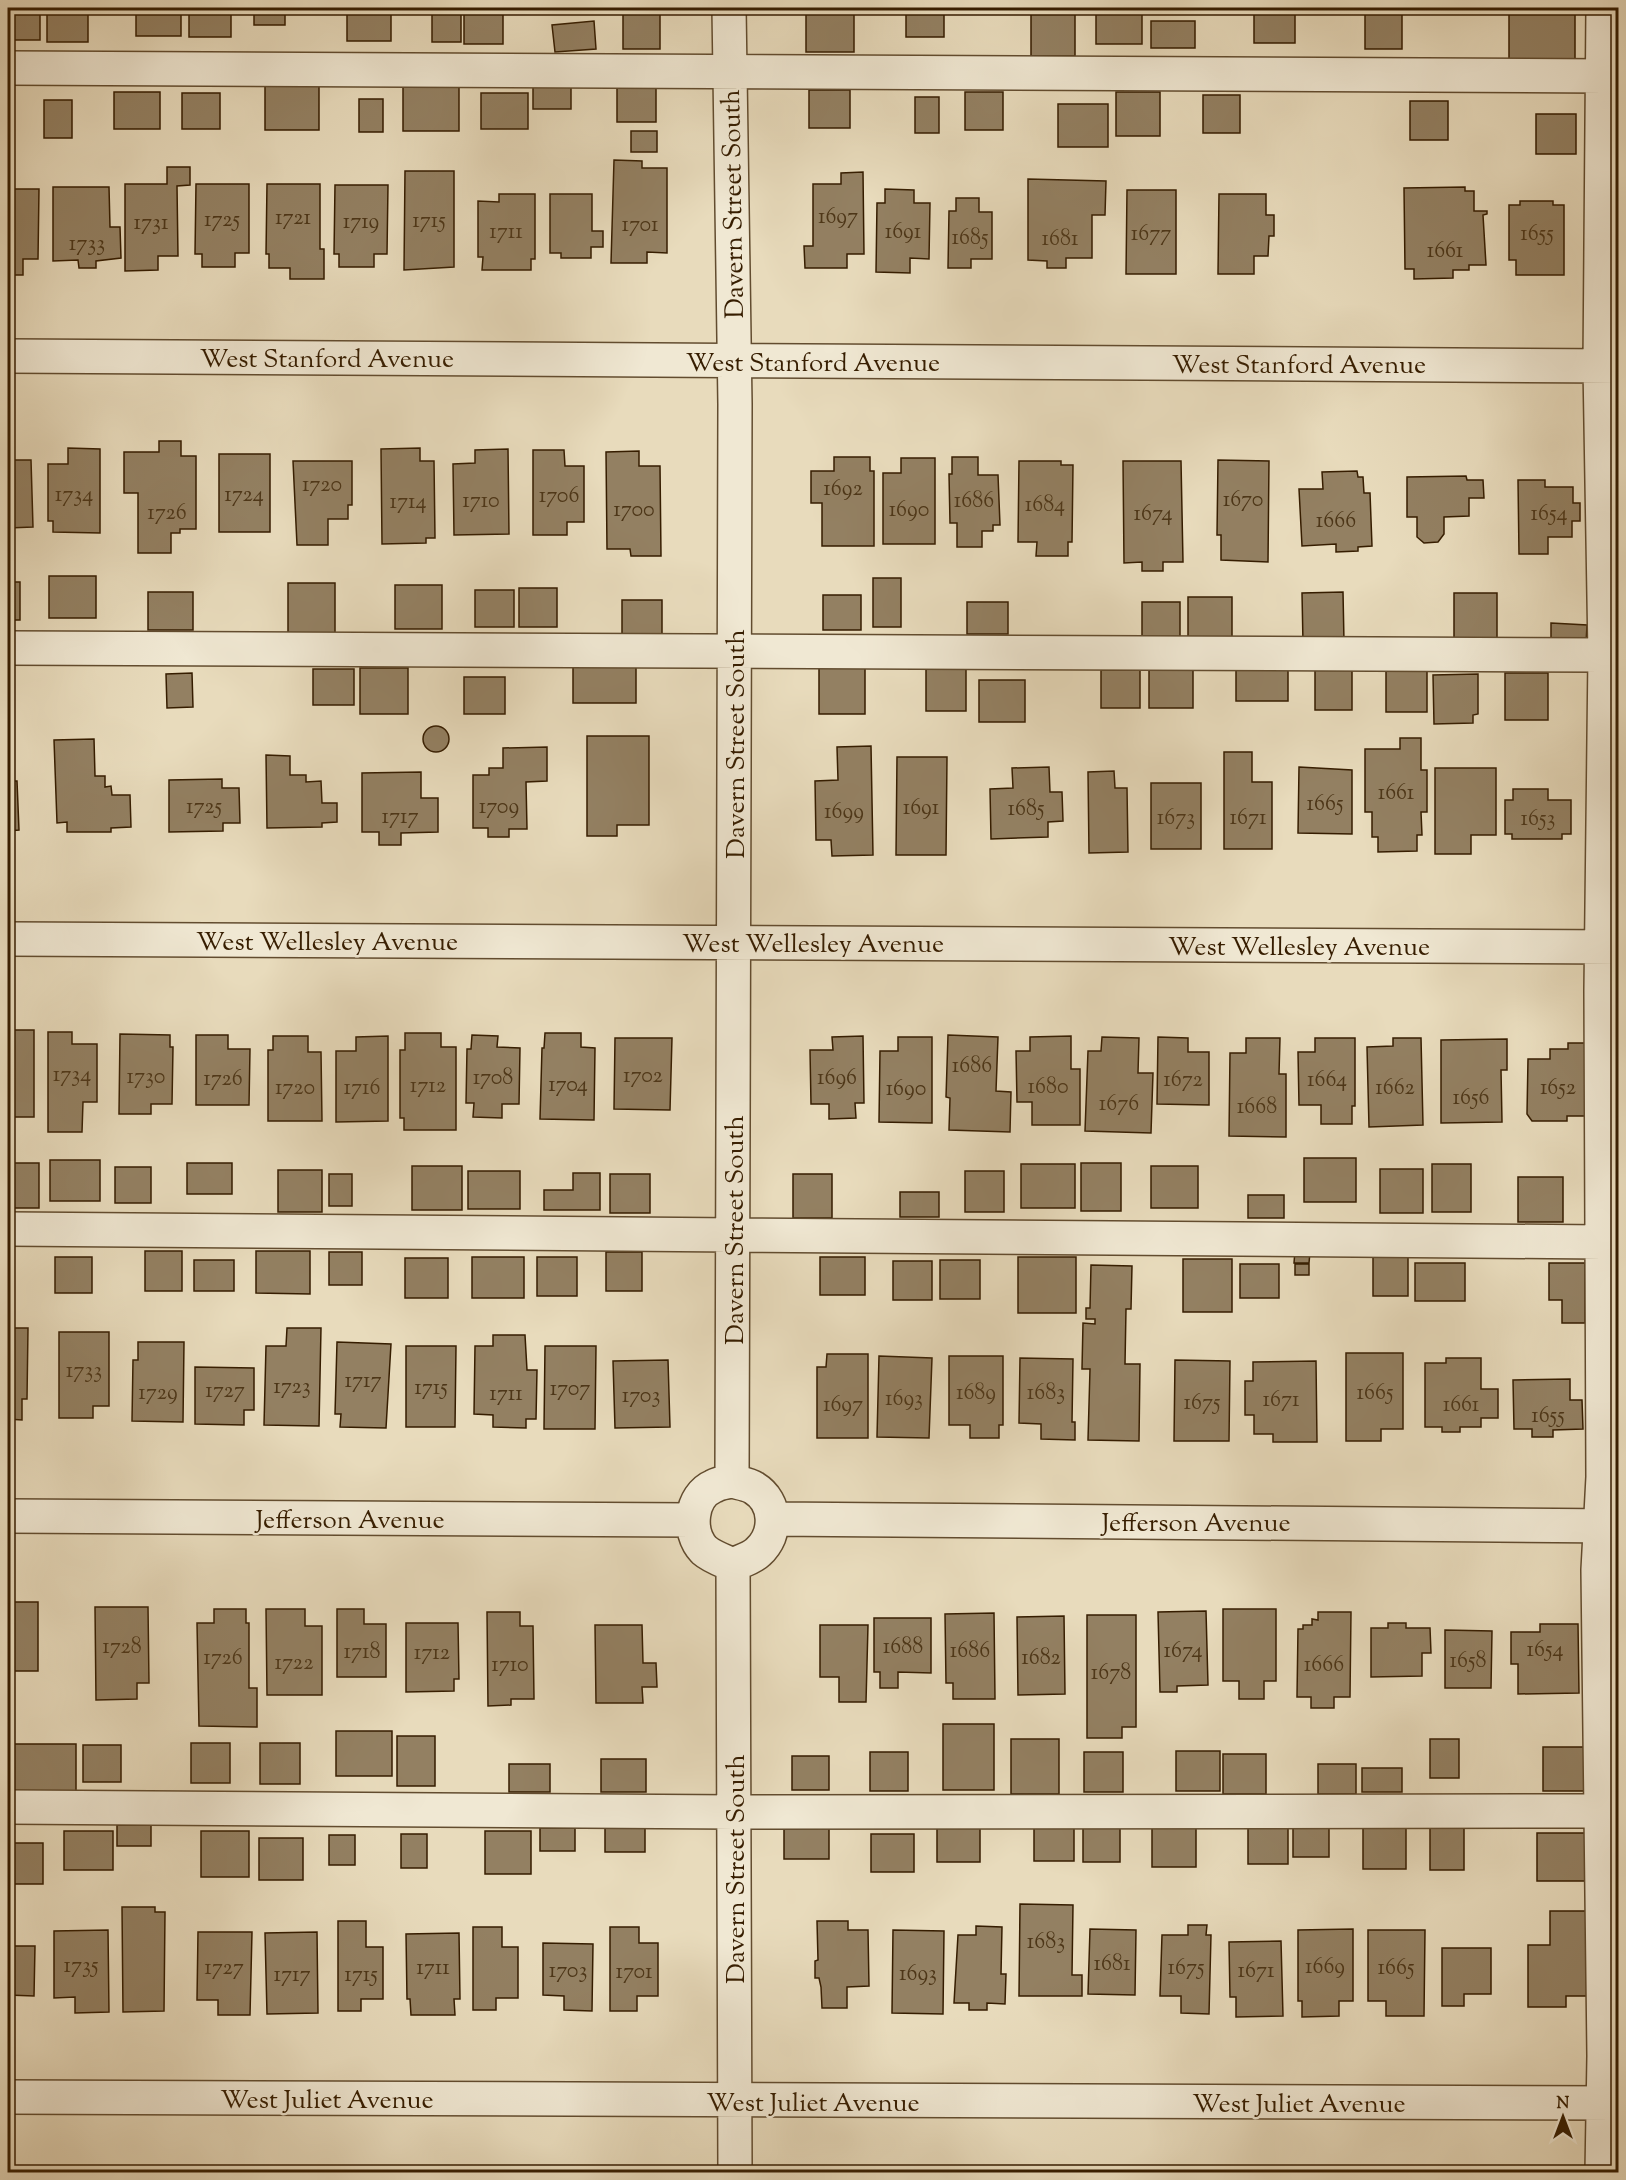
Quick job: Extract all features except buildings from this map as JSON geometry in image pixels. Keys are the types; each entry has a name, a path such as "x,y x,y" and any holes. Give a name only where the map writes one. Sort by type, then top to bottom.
{"street":[{"name":"Davern Street South","path":"729,8 735,652 735,1237 732,1481"},
{"path":"1602,2172 1610,2103 1600,1811 1598,1570 1610,1526 1602,1242 1610,947 1605,655 1609,366 1603,8"},
{"path":"8,68 1604,76"},
{"name":"West Stanford Avenue","path":"8,356 1609,366"},
{"path":"8,648 1605,655"},
{"name":"West Wellesley Avenue","path":"8,939 1610,947"},
{"path":"8,1229 735,1237 1602,1242"},
{"path":"732,1481 752,1486 760,1492 768,1503 773,1519 770,1536 758,1552 733,1564 705,1551 697,1540 692,1521 702,1495 712,1486 732,1481"},
{"name":"Jefferson Avenue","path":"8,1516 692,1521"},
{"name":"Jefferson Avenue","path":"773,1519 1610,1526"},
{"name":"Davern Street South","path":"733,1564 735,2172"},
{"path":"8,1807 735,1812 1600,1811"},
{"name":"West Juliet Avenue","path":"8,2097 735,2102 1610,2103"}]}
